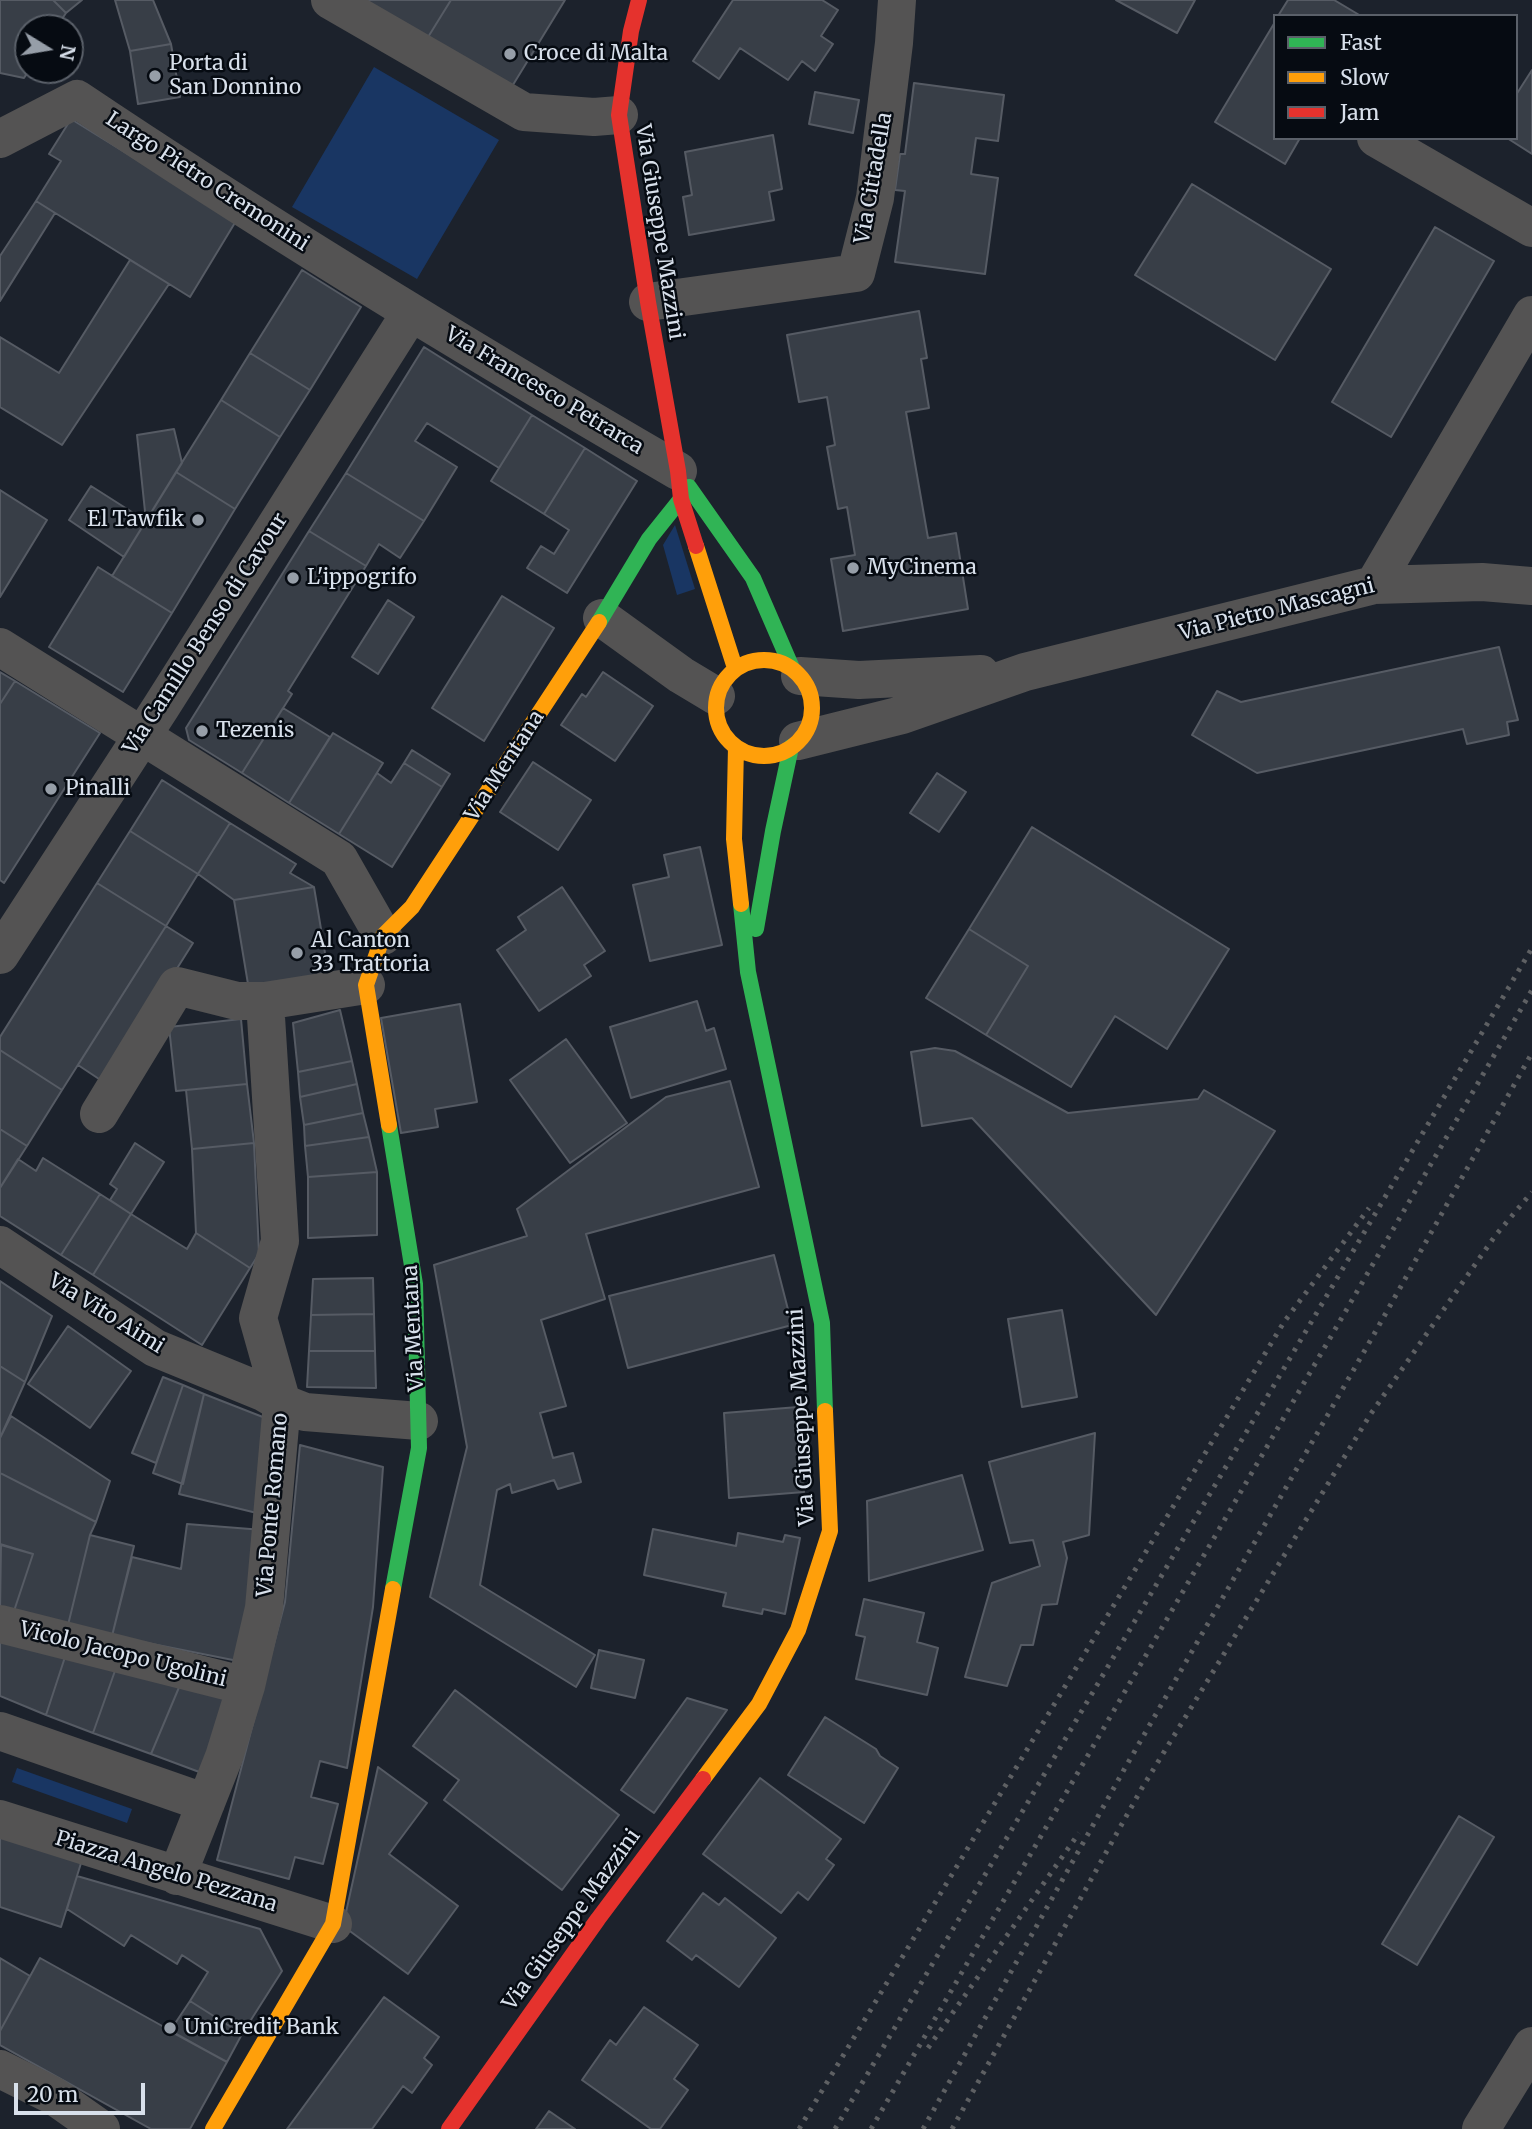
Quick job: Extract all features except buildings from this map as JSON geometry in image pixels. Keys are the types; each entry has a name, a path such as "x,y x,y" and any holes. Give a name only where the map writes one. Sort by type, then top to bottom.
{"street":[{"path":"330,0 524,112 594,117 619,115"},
{"name":"Via Giuseppe Mazzini","path":"639,0 631,30 619,115 680,485 726,682"},
{"name":"Via Cittadella","path":"648,302 856,273 875,198 897,0"},
{"name":"Largo Pietro Cremonini","path":"0,139 77,99 411,312"},
{"path":"1379,140 1532,228"},
{"name":"Via Francesco Petrarca","path":"411,312 680,485"},
{"name":"Via Camillo Benso di Cavour","path":"0,955 411,312"},
{"path":"1374,585 1532,315"},
{"name":"Via Giuseppe Mazzini","path":"680,485 753,578 796,672"},
{"name":"Via Mentana","path":"214,2129 332,1924 419,1448 415,1284 366,985 383,936 412,907 602,618 680,485"},
{"name":"Via Pietro Mascagni","path":"794,744 902,715 1025,672 1374,585 1482,582 1532,586"},
{"path":"602,618 681,675 726,682"},
{"path":"0,647 339,859 383,936"},
{"path":"755,660 777,661 796,672 808,691 811,714 804,733 794,744 782,752 762,756 744,752 724,736 715,709 726,682 755,660"},
{"name":"Via Pietro Mascagni","path":"796,672 859,680 1025,672"},
{"path":"748,972 773,831 794,744"},
{"name":"Via Giuseppe Mazzini","path":"449,2129 598,1919 758,1704 798,1630 830,1531 822,1324 748,972 734,839 736,747"},
{"path":"99,1114 177,986 237,1001 265,1001 366,985"},
{"name":"Via Ponte Romano","path":"177,1876 224,1758 246,1686 264,1608 282,1403 258,1318 280,1241 265,1001"},
{"name":"Via Vito Aimi","path":"0,1245 155,1348 265,1392 282,1403 305,1412 418,1421"},
{"name":"Vicolo Jacopo Ugolini","path":"0,1624 246,1686"},
{"path":"0,1731 206,1803"},
{"name":"Piazza Angelo Pezzana","path":"0,1819 332,1924"},
{"path":"1481,2129 1532,2046"},
{"path":"0,2068 54,2096 101,2129"}],"shaded area":[{"path":"374,67 499,140 417,279 292,207"},
{"path":"675,525 695,589 677,595 663,545"},
{"path":"17,1768 132,1809 127,1823 12,1782"}],"railway":[{"path":"835,2129 1532,948"},
{"path":"871,2129 1532,990"},
{"path":"923,2129 1532,1053"},
{"path":"952,2129 1142,1788 1370,1415 1495,1236 1532,1192"},
{"path":"799,2129 1284,1322 1369,1208"},
{"path":"928,2048 1079,1833"}],"traffic: fast":[{"path":"689,487 753,578 792,668"},
{"path":"599,622 649,539 681,499"},
{"path":"756,929 791,747"},
{"path":"741,904 748,972 822,1323 825,1411"},
{"path":"389,1125 415,1284 419,1448 393,1589"}],"traffic: slow":[{"path":"696,546 735,668"},
{"path":"389,1125 366,985 383,936 412,907 599,622"},
{"path":"764,660 782,664 798,674 808,690 812,708 808,726 798,742 782,752 764,756 746,752 730,742 720,726 716,708 720,690 730,674 746,664 764,660"},
{"path":"736,747 734,839 741,904"},
{"path":"703,1779 759,1704 798,1630 830,1531 825,1411"},
{"path":"213,2129 333,1924 393,1589"}],"traffic: jam":[{"path":"639,0 631,31 619,115 681,499 696,546"},
{"path":"449,2129 598,1919 703,1779"}],"place":[{"name":"Croce di Malta","path":"510,54"},
{"name":"Porta di San Donnino","path":"155,76"},
{"name":"El Tawfik","path":"198,520"},
{"name":"MyCinema","path":"853,568"},
{"name":"L'ippogrifo","path":"293,578"},
{"name":"Tezenis","path":"202,731"},
{"name":"Pinalli","path":"51,789"},
{"name":"Al Canton 33 Trattoria","path":"297,953"},
{"name":"UniCredit Bank","path":"170,2028"}]}
